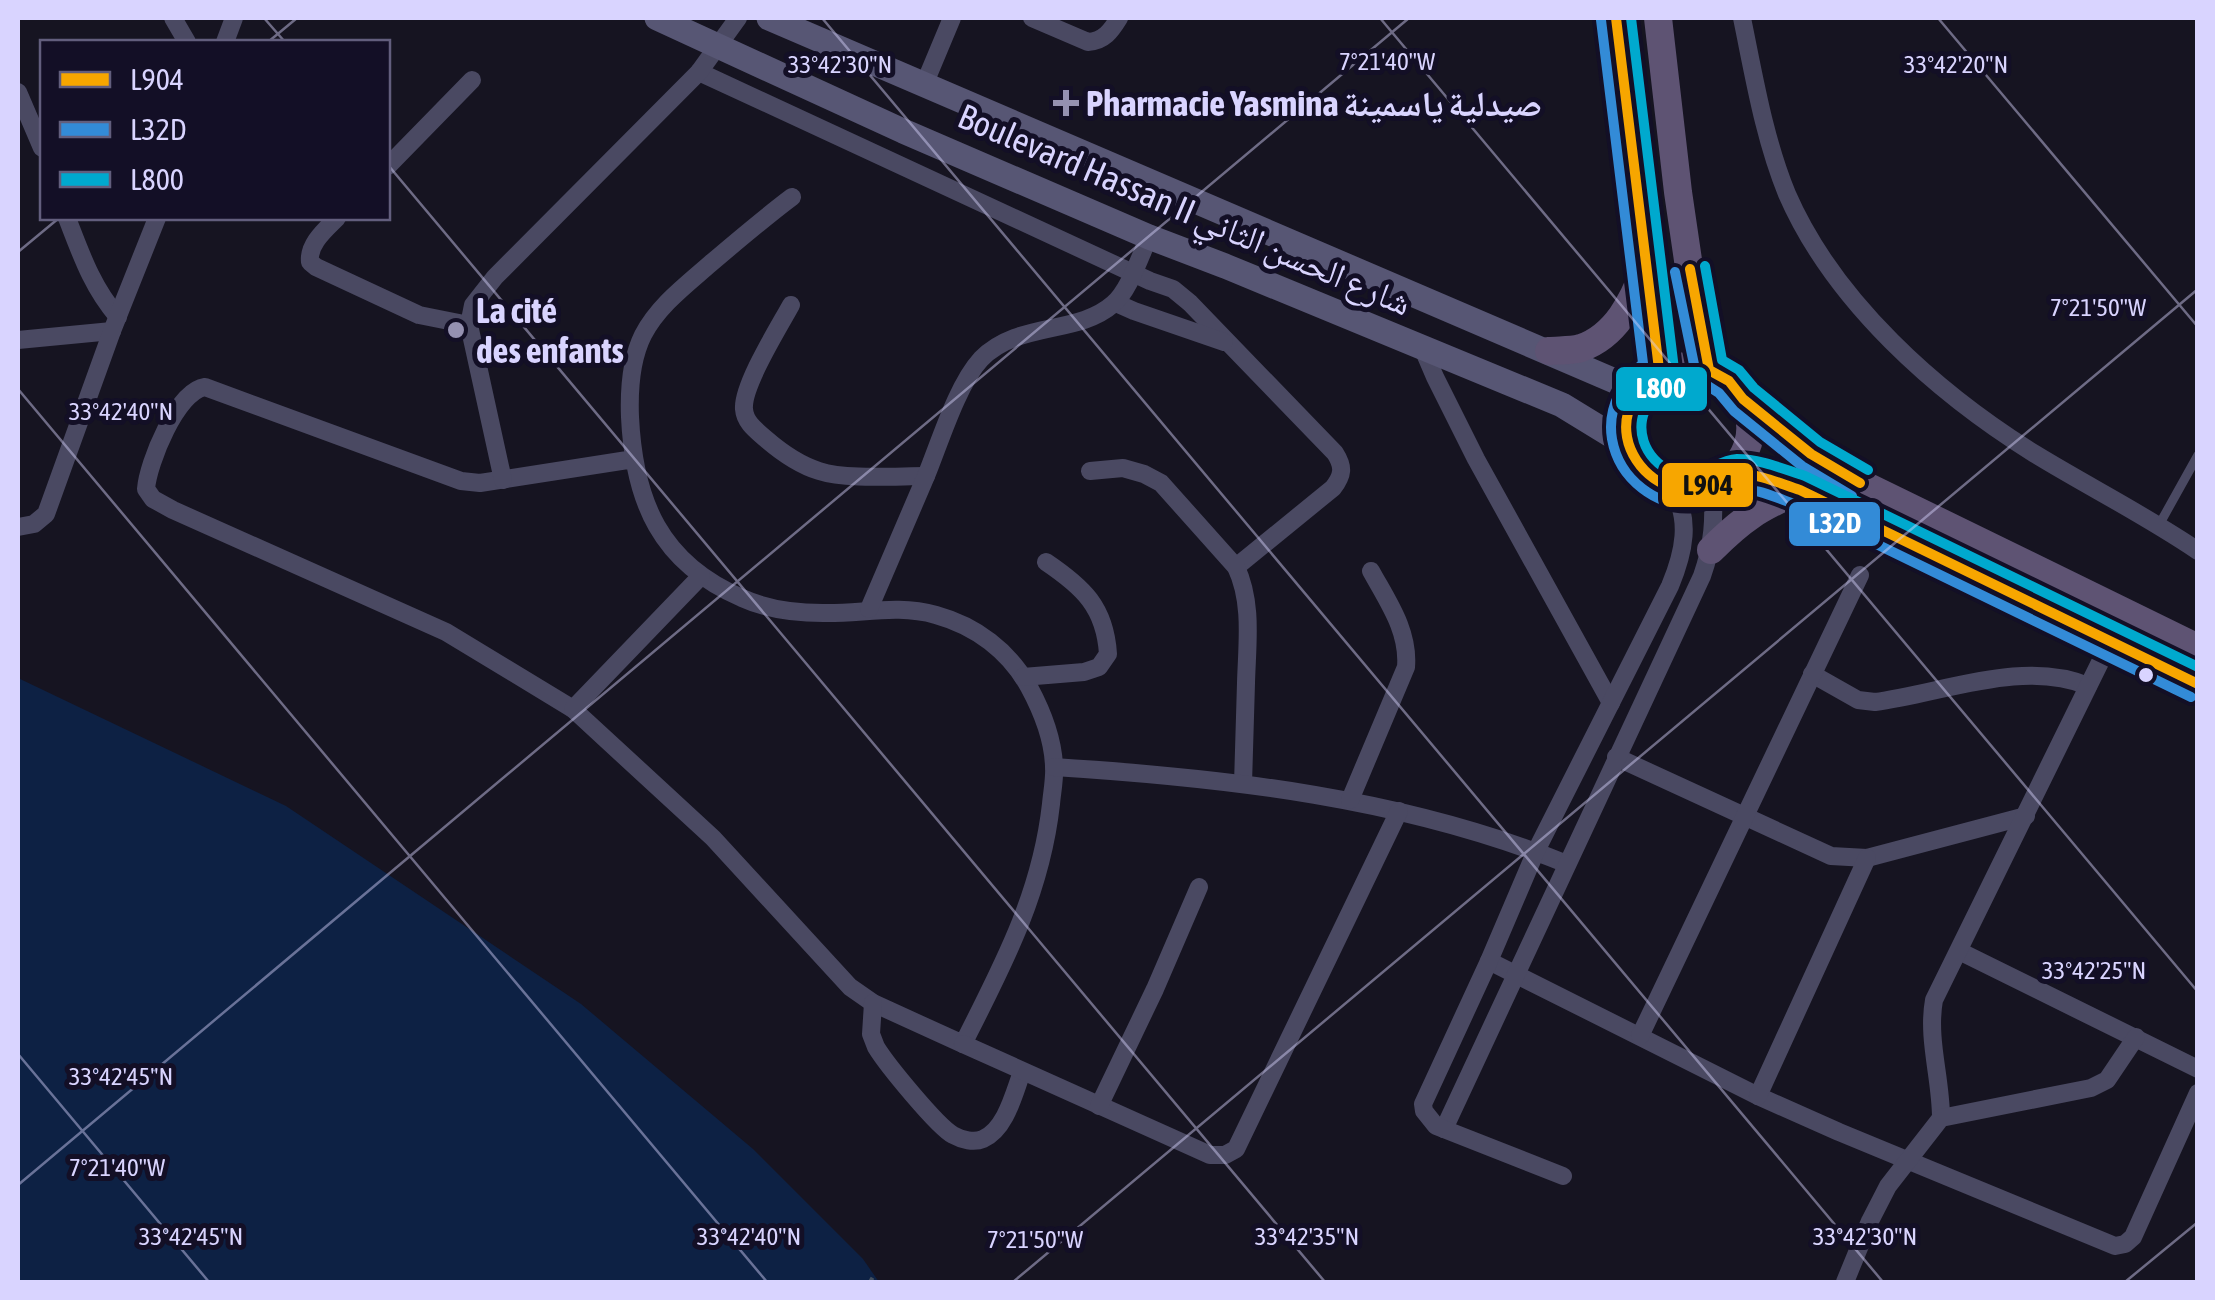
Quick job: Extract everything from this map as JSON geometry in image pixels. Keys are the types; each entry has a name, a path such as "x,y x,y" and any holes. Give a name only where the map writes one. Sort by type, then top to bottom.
{"main road":[{"name":"Boulevard Hassan II شارع الحسن الثاني","path":"657,18 902,131 1149,238 1562,405 1629,446"},
{"name":"Boulevard Hassan II شارع الحسن الثاني","path":"769,18 1638,391"},
{"path":"1616,18 1659,370"},
{"path":"1658,18 1678,192 1709,370"},
{"path":"1549,351 1580,348 1606,334 1634,297 1646,267"},
{"path":"2198,648 1852,479 1812,454 1742,399 1728,381 1709,370 1690,366 1659,370 1643,382 1629,408 1629,446 1638,464 1670,488 1691,490 1721,480 1757,477 1800,490 2198,684"},
{"path":"1721,480 1742,458 1749,439 1749,418 1742,399"},
{"path":"1711,550 1739,522 1800,490"}],"street":[{"path":"174,18 186,40"},
{"path":"503,480 469,325 473,305 495,276 698,72 738,18"},
{"path":"924,85 952,18"},
{"path":"1032,18 1088,42 1104,38 1119,18"},
{"path":"1742,18 1764,124 1788,194 1820,255 1858,306 1940,385 1986,422 2198,551"},
{"path":"698,72 1173,289 1335,452 1342,470 1333,488 1236,568"},
{"path":"390,164 472,80"},
{"path":"19,100 40,144"},
{"path":"792,197 654,317 635,358 630,400 634,459 642,496 654,524 677,554 702,576 743,599 781,610 824,614 900,608 935,614 985,638 1023,677 1037,702 1054,767 1048,830 1026,912 963,1044"},
{"path":"68,220 115,324"},
{"path":"18,527 34,524 46,514 156,220"},
{"path":"335,220 309,253 310,262 316,267 418,315 469,325"},
{"path":"869,609 952,412 982,358 1008,340 1088,319 1116,303 1149,238"},
{"path":"1116,303 1230,344"},
{"path":"791,305 744,400 746,419 751,426 775,447 819,471 838,475 926,476"},
{"path":"18,340 115,324"},
{"path":"1423,349 1476,459 1611,702"},
{"path":"634,459 480,483 461,481 204,386 191,391 177,409 150,468 146,489 173,510 446,632 573,709 713,838 828,964 873,1003 1210,1155 1225,1155 1236,1149 1399,810"},
{"path":"1090,471 1123,468 1160,483 1236,568 1242,580 1247,601 1243,784"},
{"path":"1444,1129 1702,576 1711,550 1721,480"},
{"path":"1562,1176 1436,1126 1423,1104 1536,851 1682,558 1682,517 1670,488"},
{"path":"1023,677 1084,672 1099,667 1108,654 1100,616 1090,597 1046,562"},
{"path":"1350,800 1406,667 1404,632 1372,571"},
{"path":"1640,1036 1860,575"},
{"path":"573,709 702,576"},
{"path":"1845,1282 1888,1186 1941,1118 1941,1090 1930,1022 1934,1000 2110,642"},
{"path":"1812,674 1858,700 1875,702 2012,676 2070,678 2088,686"},
{"path":"1616,757 1831,856 1867,858 2026,816"},
{"path":"1054,767 1148,772 1350,800 1399,810 1536,851 1566,864"},
{"path":"1758,1096 1867,858"},
{"path":"1098,1106 1199,886"},
{"path":"1959,951 2198,1069"},
{"path":"1489,961 1758,1096 2115,1246 2133,1238 2198,1093"},
{"path":"873,1003 871,1034 876,1048 952,1134 969,1141 984,1139 1006,1114 1022,1072"},
{"path":"1941,1118 2091,1088 2107,1080 2136,1037"}],"lane":[{"path":"2160,525 2198,454"}],"path":[{"path":"870,1282 874,1275"}],"water":[{"path":"18,678 286,806 581,1004 753,1149 863,1259 879,1282 18,1282"}],"transit line":[{"name":"L904","path":"1616,18 1659,369 1639,391 1627,417 1627,437 1644,470 1665,485 1677,488 1702,487 1739,474 1763,477 1800,490 2198,684"},
{"name":"L800","path":"1631,18 1674,369 1642,420 1644,441 1654,459 1682,474 1699,473 1737,459 1805,476 2198,667"},
{"name":"L32D","path":"1601,20 1643,363 1623,388 1612,417 1616,453 1631,478 1668,502 1702,503 1741,489 1794,504 2191,697"},
{"name":"L800","path":"1705,266 1722,360 1739,370 1754,388 1820,442 1868,470"},
{"name":"L904","path":"1690,269 1709,370 1729,381 1743,399 1811,454 1860,483"},
{"name":"L32D","path":"1675,272 1697,379 1719,393 1734,411 1802,466 1852,496"}],"place":[{"name":"Pharmacie Yasmina صيدلية ياسمينة","path":"1066,103"},
{"name":"La cité des enfants","path":"456,330"}]}
